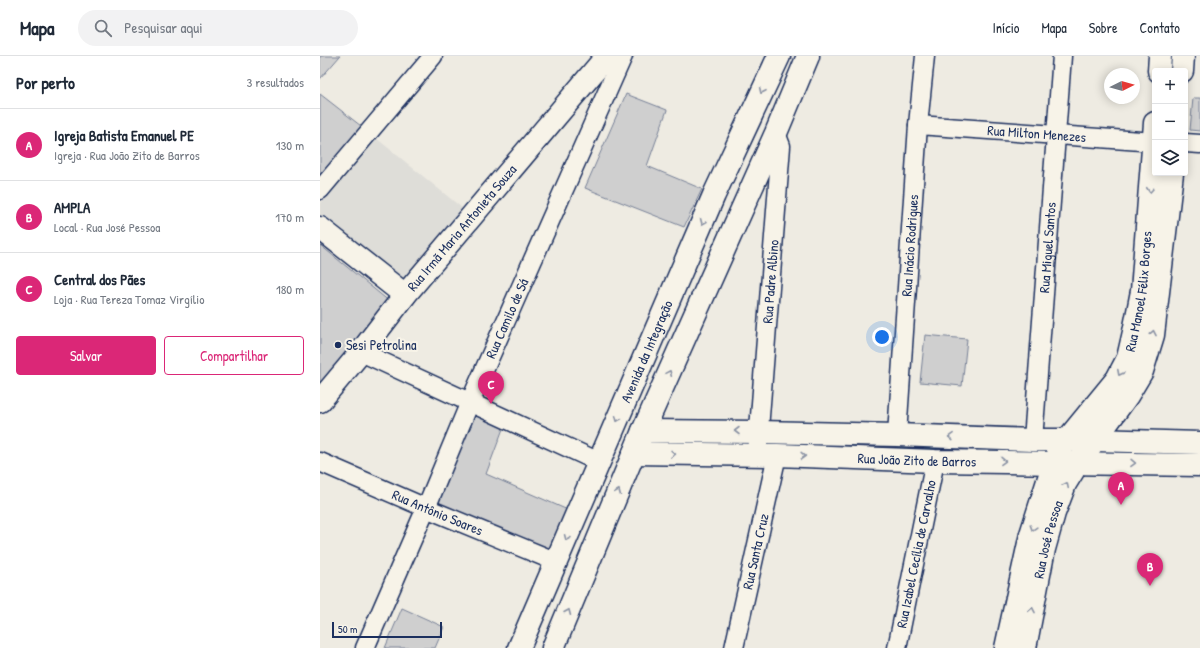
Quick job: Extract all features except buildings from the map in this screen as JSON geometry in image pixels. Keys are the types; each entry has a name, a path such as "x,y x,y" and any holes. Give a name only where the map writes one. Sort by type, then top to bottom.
{"street":[{"path":"320,190 433,56"},
{"name":"Rua Irmã Maria Antonieta Souza","path":"320,401 361,352 405,295 607,56"},
{"name":"Rua Camilo de Sá","path":"365,648 470,402 623,56"},
{"name":"Avenida da Integração","path":"519,648 714,195 779,56"},
{"name":"Avenida da Integração","path":"553,648 643,431 776,133 808,56"},
{"name":"Rua Inácio Rodrigues","path":"897,435 924,56"},
{"name":"Rua Miguel Santos","path":"1033,440 1062,56"},
{"path":"1159,68 1160,56"},
{"path":"1182,68 1183,56"},
{"name":"Rua Milton Menezes","path":"918,125 1055,136 1152,136"},
{"name":"Rua Padre Albino","path":"767,455 759,432 781,146 776,133"},
{"name":"Rua Manoel Félix Borges","path":"1067,440 1117,378 1128,358 1142,291 1154,140"},
{"path":"1188,143 1200,144"},
{"path":"734,153 738,165 752,169 760,168"},
{"name":"Rua Manoel Félix Borges","path":"1094,440 1127,396 1142,371 1153,335 1172,176"},
{"path":"714,195 725,193 730,194 739,201 742,207"},
{"path":"320,228 405,295"},
{"path":"361,352 599,462"},
{"name":"Rua João Zito de Barros","path":"643,431 759,432 1200,443"},
{"name":"Rua José Pessoa","path":"1006,648 1032,534 1054,462 1067,440"},
{"name":"Rua José Pessoa","path":"1025,648 1044,549 1054,513 1065,484 1094,440"},
{"name":"Rua João Zito de Barros","path":"634,453 1200,465"},
{"name":"Rua Santa Cruz","path":"734,648 767,455"},
{"name":"Rua Izabel Cecília de Carvalho","path":"898,648 935,460"},
{"name":"Rua Antônio Soares","path":"320,462 556,562"}],"shaded area":[{"path":"320,56 340,56 320,79"},
{"path":"320,94 361,126 320,178"},
{"path":"626,94 667,110 647,166 702,189 684,227 585,188"},
{"path":"1193,98 1200,98 1200,131 1190,130"},
{"path":"376,138 462,208 399,285 320,221 320,204"},
{"name":"Sesi Petrolina","path":"320,245 390,302 320,388"},
{"path":"925,335 967,339 962,386 920,382"},
{"path":"473,407 504,426 486,474 570,511 553,553 435,506"},
{"path":"402,608 444,627 435,648 385,648"}],"place":[{"name":"Sesi Petrolina","path":"338,345"},
{"name":"Central dos Pães","path":"491,404"},
{"name":"Igreja Batista Emanuel PE","path":"1121,505"},
{"name":"AMPLA","path":"1150,586"}]}
